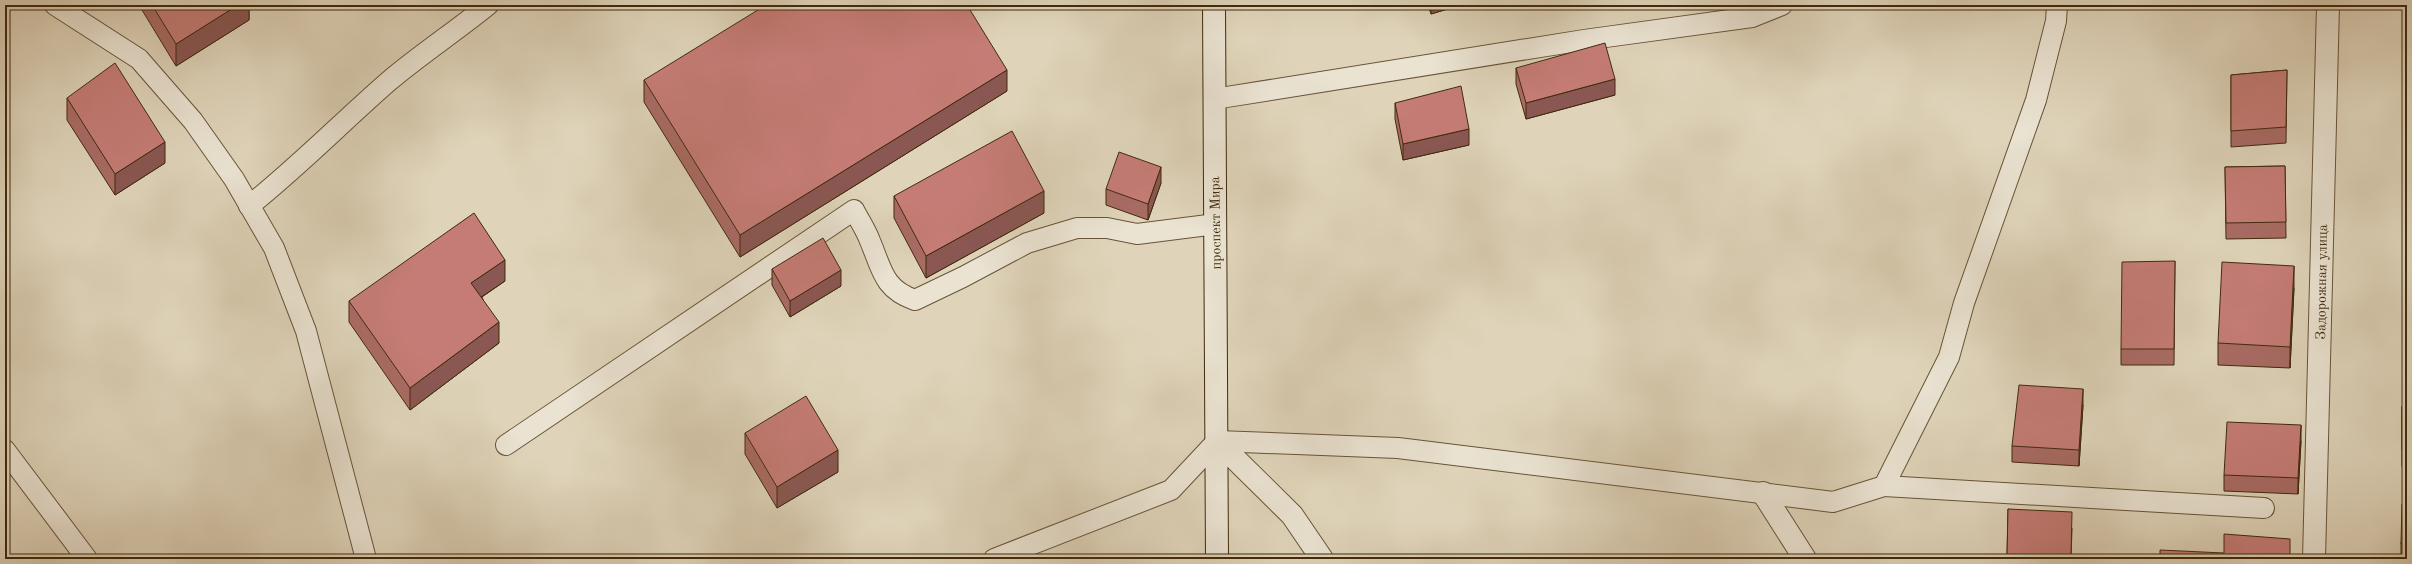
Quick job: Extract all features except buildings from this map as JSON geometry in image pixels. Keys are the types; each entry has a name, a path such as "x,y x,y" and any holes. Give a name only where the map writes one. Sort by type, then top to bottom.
{"street":[{"name":"проспект Мира","path":"1214,5 1217,559"},
{"name":"Задорожная улица","path":"2314,559 2328,5"},
{"path":"1217,441 1292,515 1322,559"},
{"path":"1763,493 1805,559"}],"lane":[{"path":"54,5 139,59 193,121 234,179 274,248 306,331 366,559"},
{"path":"249,206 292,172 334,129 392,79 488,5"},
{"path":"1214,99 1584,40 1752,17 1782,5"},
{"path":"1884,486 1949,357 1964,303 2036,100 2056,20 2057,5"},
{"path":"506,445 854,210 870,239 883,275 899,294 915,300 963,277 1027,242 1077,228 1107,228 1137,234 1216,224"},
{"path":"994,559 1171,490 1217,441 1398,448 1833,502 1884,486 2264,508"},
{"path":"5,450 87,559"}]}
